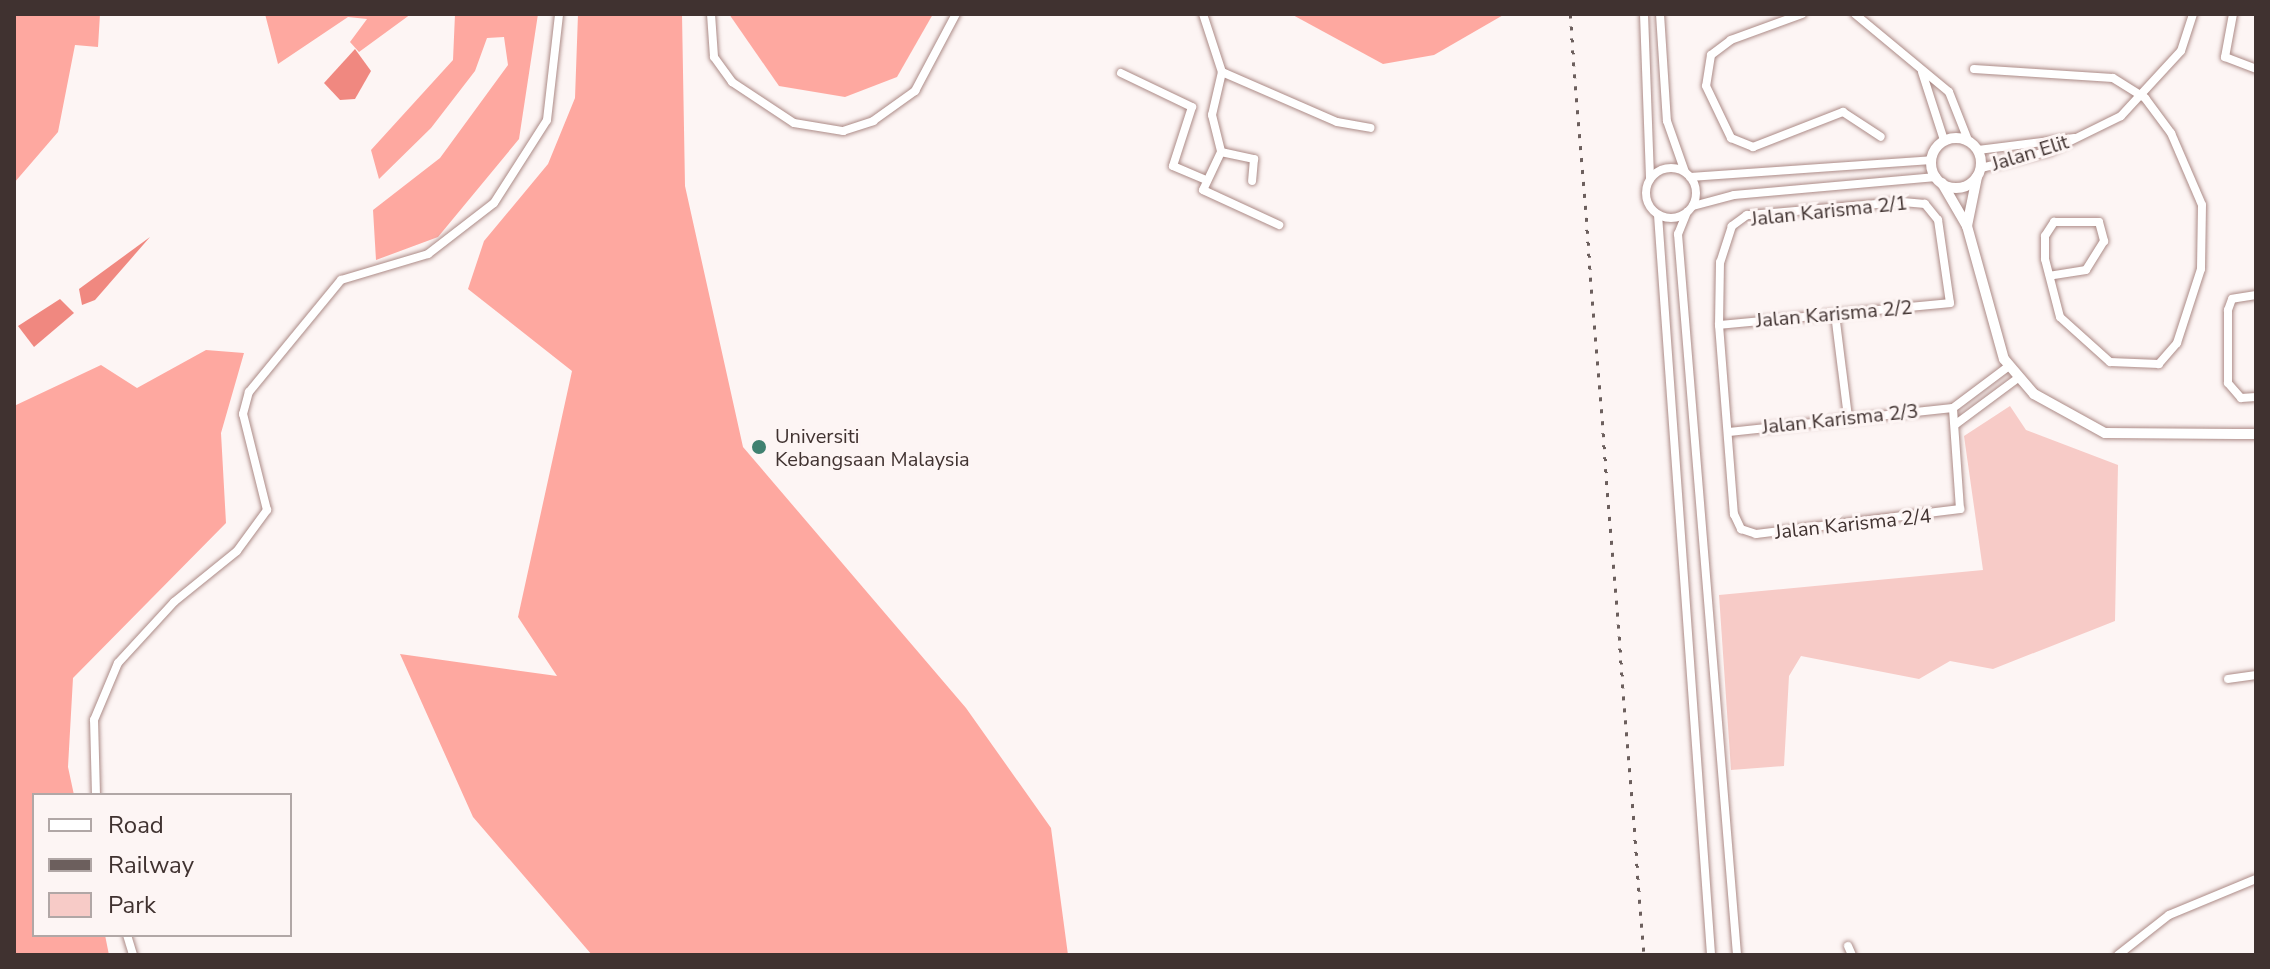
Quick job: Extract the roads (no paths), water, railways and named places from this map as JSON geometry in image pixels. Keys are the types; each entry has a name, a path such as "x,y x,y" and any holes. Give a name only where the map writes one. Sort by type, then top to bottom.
{"street":[{"path":"96,793 94,720 118,663 174,602 237,551 267,510 243,414 249,392 341,280 428,254 494,203 547,120 559,14"},
{"path":"711,14 714,57 732,82 794,123 843,131 873,121 915,91 956,14"},
{"path":"1203,14 1222,72 1212,115 1221,152 1203,179 1206,195 1279,225"},
{"path":"1644,14 1650,179 1648,203 1658,215 1711,955"},
{"path":"1660,14 1667,121 1688,174 1690,209 1678,234 1737,955"},
{"path":"1802,14 1731,40 1711,55 1706,86 1741,145 1782,139 1843,112 1881,137"},
{"path":"1855,14 1949,92 1968,140 1978,150 1979,172 1967,226"},
{"name":"Jalan Elit","path":"1979,172 2079,137 2145,98 2181,51 2193,14"},
{"path":"2233,14 2225,57 2256,69"},
{"path":"1920,68 1940,108 1944,140 1931,160"},
{"path":"1974,69 2113,78 2145,98 2171,133 2205,223 2201,269 2171,355 2159,364 2110,362 2060,317 2050,276 2045,236 2054,222 2099,222 2104,241 2086,270 2050,276"},
{"path":"1222,72 1337,122 1370,128"},
{"path":"1121,73 1192,107 1173,166 1203,179"},
{"name":"Jalan Elit","path":"1978,150 2079,137"},
{"path":"1944,140 1968,140"},
{"path":"1221,152 1254,159 1252,181"},
{"path":"1650,179 1666,168 1688,174 1931,160"},
{"path":"1931,160 1939,180 1967,226 1987,317 2009,366 2018,378 2105,433 2256,434"},
{"path":"1658,215 1734,195 1939,180 1961,187 1979,172"},
{"name":"Jalan Karisma 2/1","path":"1719,325 1723,242 1747,215 1925,204 1938,220 1950,303"},
{"path":"2256,295 2232,299 2228,383 2241,398 2256,397"},
{"name":"Jalan Karisma 2/2","path":"1719,325 1950,303"},
{"path":"1835,314 1848,417"},
{"path":"1719,325 1729,432"},
{"path":"1953,408 2009,366"},
{"path":"1956,424 2018,378"},
{"name":"Jalan Karisma 2/3","path":"1729,432 1953,408"},
{"name":"Jalan Karisma 2/4","path":"1729,432 1734,514 1741,529 1756,534 1952,513 1964,501 1953,408"},
{"path":"2228,679 2256,675"},
{"path":"2118,955 2169,915 2256,879"}],"railway":[{"path":"1570,14 1644,955"}],"place":[{"name":"Universiti Kebangsaan Malaysia","path":"759,447"}]}
